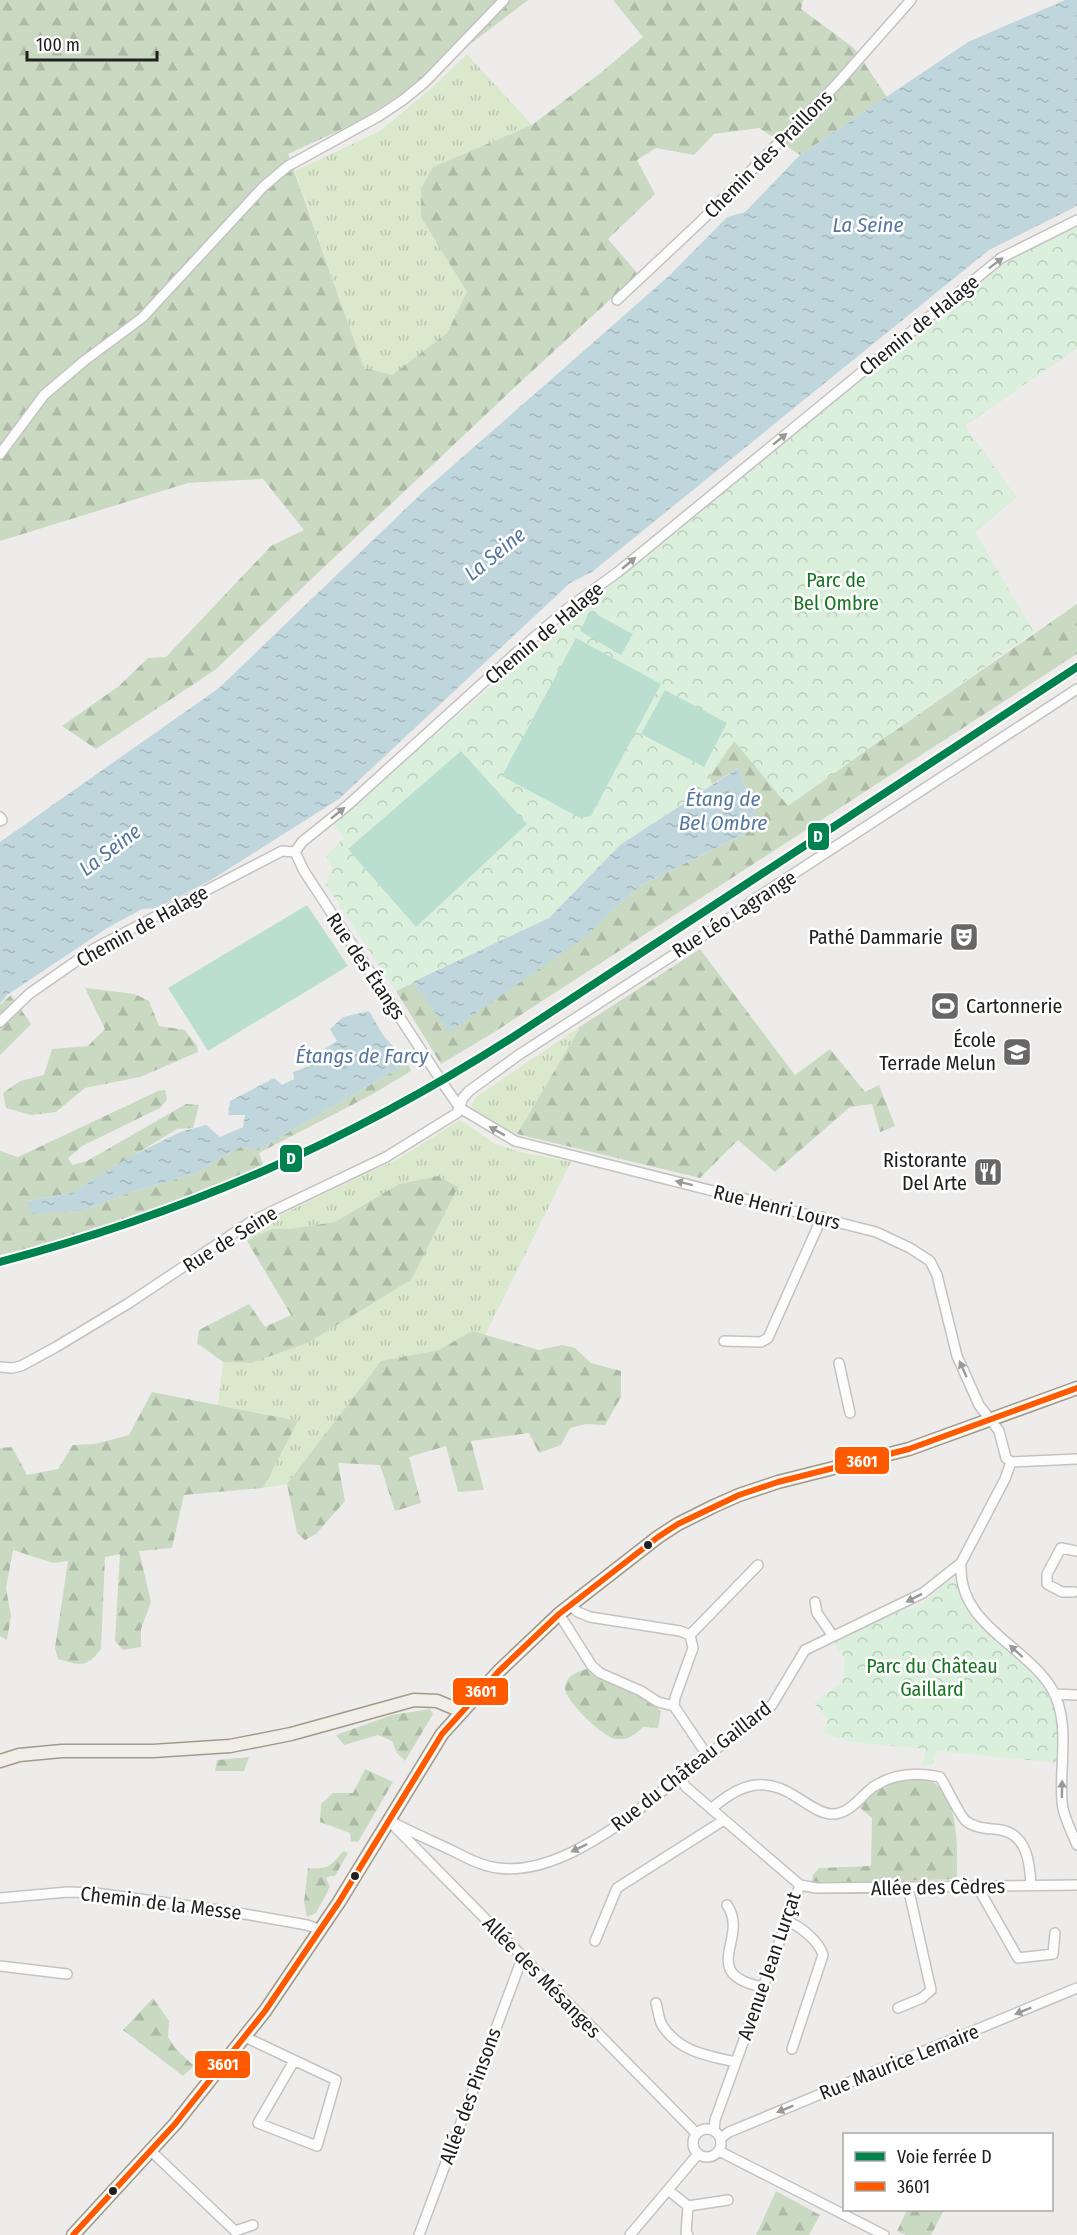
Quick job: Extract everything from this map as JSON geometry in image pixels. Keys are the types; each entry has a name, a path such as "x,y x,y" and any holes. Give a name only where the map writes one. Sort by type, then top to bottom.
{"main road":[{"path":"73,2235 151,2151 245,2037 321,1930 439,1739 461,1711 499,1671 559,1614 644,1547 668,1530 703,1511 759,1488 896,1453 1077,1388"},
{"path":"0,1761 19,1755 62,1750 153,1751 230,1746 291,1734 414,1700 437,1701 461,1711"}],"street":[{"path":"0,454 44,395 84,361 142,318 264,186 288,166 379,116 403,100 425,82 504,0"},
{"name":"Chemin des Praillons","path":"617,300 700,222 835,86 911,0"},
{"name":"Chemin de Halage","path":"0,1022 29,994 95,948 282,851 295,852 302,842 348,805 567,609 618,572 1001,258 1077,220"},
{"name":"Rue Léo Lagrange","path":"460,1108 463,1098 469,1091 520,1054 1077,689"},
{"name":"Rue des Étangs","path":"295,852 304,871 460,1108"},
{"name":"Rue Henri Lours","path":"460,1108 515,1141 876,1232 910,1248 930,1261 937,1275 957,1356 979,1405 1001,1434 1006,1458 1011,1462"},
{"name":"Rue de Seine","path":"0,1367 21,1366 56,1347 129,1303 252,1221 386,1156 457,1113 460,1108"},
{"path":"724,1341 761,1342 768,1338 822,1218"},
{"path":"839,1363 850,1413"},
{"path":"1077,1458 1011,1462 1005,1479 961,1563 960,1578 967,1597 984,1622 1044,1677 1054,1694 1062,1719 1062,1803 1077,1845"},
{"path":"1074,1592 1062,1592 1047,1584 1047,1574 1061,1548 1077,1551"},
{"name":"Rue du Château Gaillard","path":"388,1820 479,1863 497,1868 522,1869 556,1858 605,1834 772,1705 805,1650 923,1593 950,1574 961,1563"},
{"path":"690,1635 758,1565"},
{"path":"950,1574 960,1578"},
{"path":"815,1602 817,1613 833,1636"},
{"path":"570,1605 578,1612 590,1617 680,1631 690,1635"},
{"path":"559,1614 592,1666 600,1673 658,1702 674,1706"},
{"path":"690,1635 693,1648 674,1706 706,1755"},
{"path":"1054,1694 1077,1695"},
{"path":"711,1809 736,1791 753,1785 766,1784 782,1787 814,1808 831,1814 842,1812 874,1787 902,1774 922,1773 940,1777 950,1791 964,1820 982,1828 1004,1830 1020,1840 1027,1854 1032,1886"},
{"name":"Avenue Jean Lurçat","path":"680,1778 686,1787 800,1885 714,2130"},
{"name":"Allée des Mésanges","path":"388,1820 696,2133"},
{"path":"595,1941 617,1888 724,1820"},
{"name":"Allée des Cèdres","path":"800,1885 816,1888 1077,1885"},
{"path":"977,1886 1018,1958 1053,1954 1055,1933"},
{"path":"898,2008 922,1998 930,1990 908,1887"},
{"name":"Chemin de la Messe","path":"0,1898 68,1892 112,1895 232,1912 307,1925 321,1930"},
{"path":"727,1905 733,1913 733,1926 727,1964 732,1973 749,1984 762,1988"},
{"path":"787,1921 797,1925 821,1949 823,1955 792,2049"},
{"name":"Allée des Pinsons","path":"419,2235 520,1964 524,1959"},
{"path":"0,1966 67,1974"},
{"name":"Rue Maurice Lemaire","path":"721,2138 729,2132 1077,1988"},
{"path":"656,2003 662,2025 684,2048 736,2062"},
{"path":"245,2037 336,2080 317,2146 258,2123 294,2061"},
{"path":"704,2128 714,2130 721,2138 719,2151 712,2156 698,2154 693,2146 696,2133 704,2128"},
{"path":"151,2151 235,2231 253,2225"},
{"path":"719,2151 884,2235"},
{"path":"630,2235 698,2154"},
{"path":"668,2190 688,2206 728,2200"},
{"path":"688,2206 686,2233 688,2235"}],"green space":[{"path":"0,0 528,0 422,81 358,122 288,154 364,368 392,375 447,333 467,292 421,217 421,189 433,167 532,125 643,37 613,0 803,0 801,9 854,48 887,97 800,155 759,128 714,134 694,155 656,148 637,160 655,194 608,239 638,274 215,670 96,749 62,726 119,686 148,658 166,657 271,546 304,530 263,479 188,483 0,541"},
{"path":"467,54 532,125 433,167 421,217 467,292 447,333 392,375 364,368 295,171 380,131 432,88"},
{"name":"Parc de Bel Ombre","path":"1077,228 1077,348 964,426 1016,497 975,532 889,735 1077,604 1077,654 496,1031 441,1064 396,991 413,982 449,1031 616,907 643,884 748,832 758,821 738,768 712,784 709,777 734,741 1007,261"},
{"name":"Parc de Bel Ombre","path":"1077,228 1077,348 964,426 1016,497 975,532 1034,632 788,806 734,741 709,777 712,784 620,845 549,918 396,991 326,885 332,868 326,856 344,838 332,824 567,621 1007,261"},
{"path":"590,611 633,634 621,655 580,631"},
{"path":"576,638 661,684 591,816 580,818 502,776"},
{"path":"665,690 727,723 704,767 641,734"},
{"path":"461,751 527,824 416,927 348,849"},
{"path":"307,905 348,966 208,1051 168,988"},
{"path":"700,949 795,1075 830,1049 865,1092 879,1085 895,1126 880,1132 872,1104 850,1107 775,1172 738,1140 700,1178 517,1134 581,1026"},
{"path":"85,988 135,994 149,1001 159,1026 185,1030 197,1046 198,1052 140,1077 85,1088 56,1112 31,1115 6,1108 3,1093 20,1081 44,1075 52,1049 88,1046 105,1029"},
{"path":"11,995 31,1024 0,1055 0,1005"},
{"path":"581,1026 517,1134 497,1129 471,1105 476,1097"},
{"path":"408,1063 411,1071 373,1094 259,1153 263,1165 199,1193 134,1217 68,1238 0,1255 0,1151 18,1157 158,1091 165,1090 167,1100 160,1108 82,1146 68,1158 72,1165 87,1161 186,1104 199,1105 193,1128 177,1129 72,1193 27,1201 85,1210 128,1193 194,1174 240,1147 258,1150"},
{"path":"460,1120 495,1144 520,1152 571,1162 485,1335 472,1331 439,1350 381,1361 287,1484 263,1488 297,1421 218,1405 223,1362 251,1363 438,1176 399,1184 335,1222 290,1229 272,1229 247,1241 243,1233 400,1158"},
{"path":"438,1176 458,1187 411,1280 307,1343 251,1363 223,1362 197,1343 199,1330 249,1304 265,1327 291,1315 247,1241 272,1229 290,1229 335,1222 399,1184"},
{"path":"472,1331 539,1350 562,1345 575,1348 591,1363 621,1371 621,1397 605,1425 586,1424 570,1428 561,1445 539,1453 529,1433 471,1441 484,1490 458,1492 446,1446 409,1457 421,1503 395,1511 380,1465 338,1463 345,1501 316,1534 305,1540 297,1533 287,1484 381,1361 439,1350"},
{"path":"152,1392 298,1421 263,1488 184,1495 172,1548 139,1551 151,1602 141,1629 141,1647 123,1650 115,1641 120,1554 105,1557 101,1649 91,1660 77,1664 58,1659 55,1648 68,1561 53,1563 13,1550 6,1588 11,1616 7,1640 0,1636 0,1448 12,1447 27,1475 58,1469 73,1445 95,1444 129,1435"},
{"name":"Parc du Château Gaillard","path":"949,1580 957,1584 972,1612 999,1642 1042,1680 1059,1720 1059,1763 937,1751 932,1765 922,1765 926,1749 851,1742 823,1733 828,1720 814,1703 842,1682 845,1658 830,1639 875,1618 920,1606"},
{"path":"589,1668 646,1699 661,1711 658,1728 643,1727 630,1737 615,1739 593,1725 570,1700 565,1687 571,1676"},
{"path":"430,1709 433,1714 405,1761 397,1753 392,1741 378,1735 344,1745 336,1735 392,1715"},
{"path":"249,1757 244,1771 215,1771 217,1760"},
{"path":"365,1769 393,1782 358,1842 351,1841 350,1833 320,1822 321,1804 333,1793 353,1793"},
{"path":"906,1778 923,1779 937,1785 950,1805 956,1830 957,1879 811,1884 813,1875 819,1868 871,1866 872,1818 858,1806 875,1791"},
{"path":"343,1851 348,1853 335,1876 326,1878 330,1887 316,1913 307,1917 304,1902 308,1868 329,1866"},
{"path":"153,1998 169,2021 168,2037 175,2048 194,2066 183,2076 123,2030"},
{"path":"776,2191 820,2215 809,2235 756,2235"},
{"path":"907,2211 943,2211 931,2235 906,2235 897,2231"}],"water":[{"name":"La Seine","path":"1065,0 1077,0 1077,206 989,250 592,572 570,583 339,799 211,880 157,908 142,909 109,927 7,995 0,1004 0,842 219,688 425,490 670,275 727,217 745,212 800,155 968,42"},
{"name":"Étang de Bel Ombre","path":"738,768 758,821 748,832 643,884 588,935 449,1032 413,982 549,918 620,845"},
{"name":"Étangs de Farcy","path":"369,1011 383,1035 408,1063 258,1150 240,1147 194,1174 128,1193 85,1210 32,1214 27,1201 72,1193 128,1158 180,1132 206,1125 220,1137 243,1127 245,1115 228,1115 230,1101 274,1078 282,1085 294,1079 293,1072 310,1066 309,1059 337,1041 330,1029 343,1017"}],"rail line":[{"name":"D","path":"0,1262 136,1221 201,1197 264,1171 388,1111 510,1039 1077,667"}],"transit line":[{"name":"3601","path":"73,2235 175,2124 265,2011 339,1902 442,1734 499,1671 559,1614 658,1537 678,1524 739,1495 778,1482 909,1449 1077,1388"}],"place":[{"name":"Pathé Dammarie","path":"964,937"},
{"name":"Cartonnerie","path":"945,1006"},
{"name":"École Terrade Melun","path":"1017,1052"},
{"name":"Ristorante Del Arte","path":"988,1172"}]}
